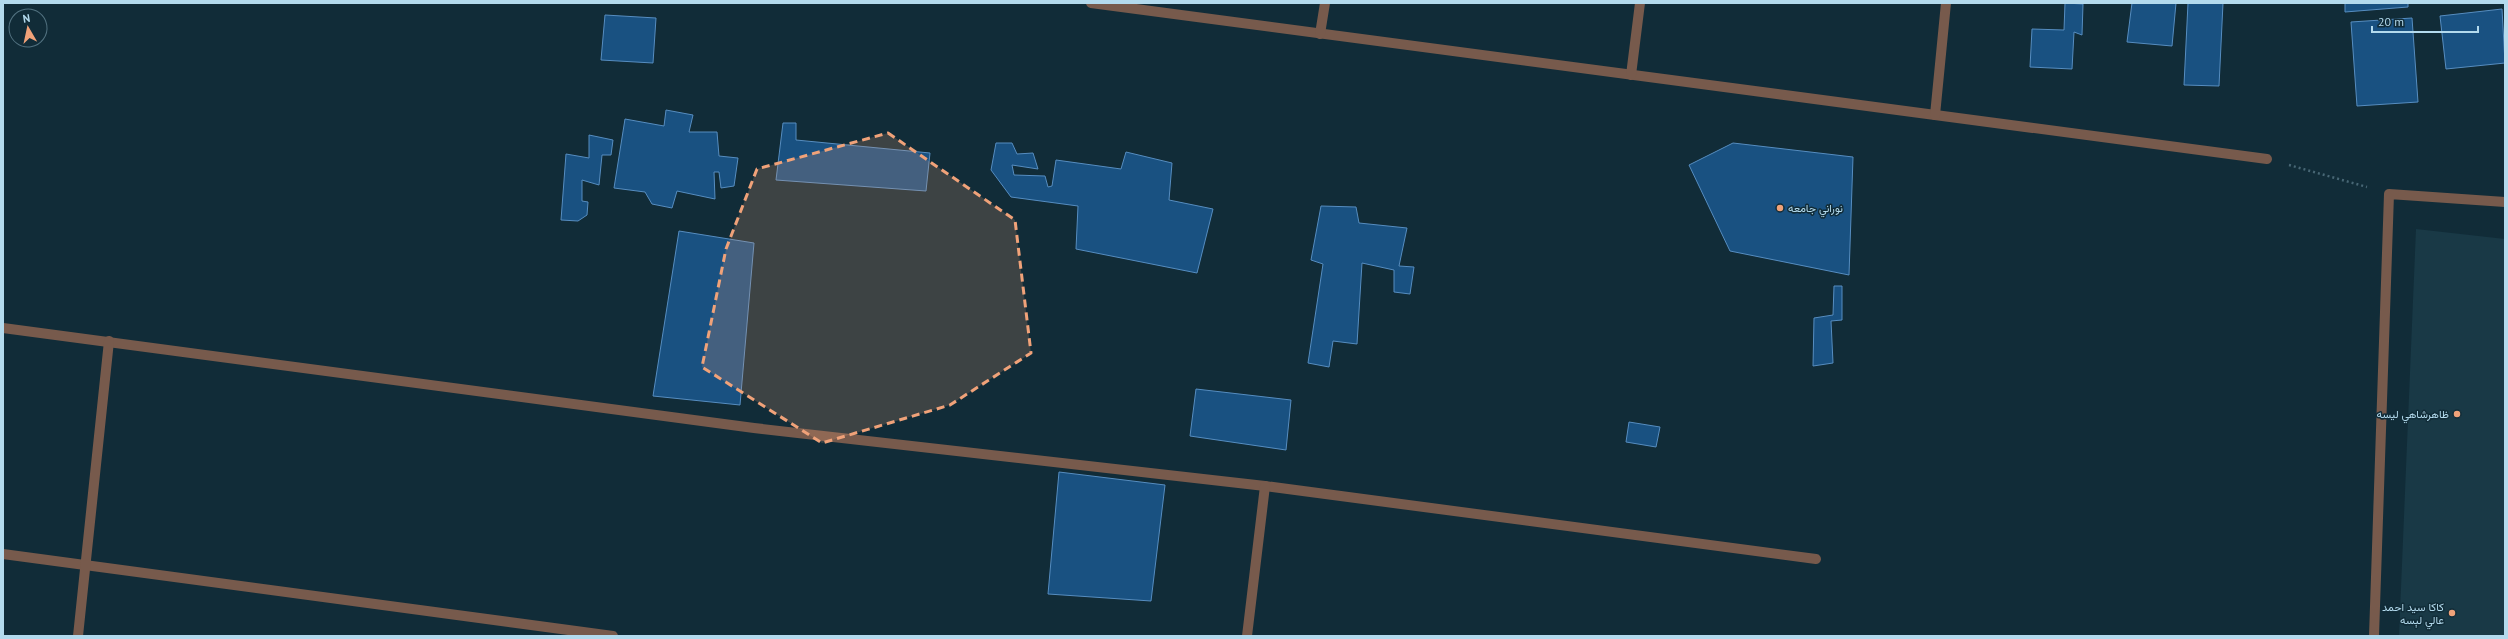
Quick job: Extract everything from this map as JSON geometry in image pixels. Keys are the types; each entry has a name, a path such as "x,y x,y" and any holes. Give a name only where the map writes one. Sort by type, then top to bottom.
{"street":[{"path":"1091,3 2267,159"},
{"path":"1320,34 1325,3"},
{"path":"1631,74 1640,3"},
{"path":"1935,115 1946,3"},
{"path":"2374,636 2389,194 2505,202"},
{"path":"3,328 754,428 1265,486 1816,559"},
{"path":"78,636 87,565 109,341"},
{"path":"1247,636 1265,486"},
{"path":"3,554 613,636"}],"path":[{"path":"2267,159 2389,194"}],"highlighted area":[{"path":"888,133 1015,220 1031,353 950,405 822,443 702,367 726,249 757,169"}],"shaded area":[{"name":"ظاهرشاهي لیسه","path":"2416,229 2505,239 2505,636 2399,636"}],"building":[{"path":"2065,3 2083,4 2082,35 2074,32 2072,69 2030,67 2032,29 2064,30"},
{"path":"2132,3 2176,3 2172,46 2127,42"},
{"path":"2188,3 2223,3 2219,86 2184,85"},
{"path":"2345,3 2408,3 2408,7 2345,12"},
{"path":"2502,9 2505,63 2446,69 2440,16"},
{"path":"605,15 656,18 653,63 601,60"},
{"path":"2412,18 2418,102 2357,106 2351,22"},
{"path":"666,110 693,115 689,132 717,132 719,156 738,158 734,186 721,188 719,172 714,172 715,199 677,191 672,208 652,204 645,192 614,188 625,119 664,126"},
{"path":"783,123 796,123 796,140 930,153 926,191 776,180"},
{"path":"589,135 613,140 611,155 602,155 599,185 582,180 582,201 588,202 587,215 578,221 561,220 566,154 589,158"},
{"path":"996,143 1012,143 1017,154 1033,153 1038,169 1012,165 1014,175 1045,176 1048,187 1052,186 1056,160 1121,169 1126,152 1172,163 1169,200 1213,209 1197,273 1076,249 1078,206 1011,197 991,170"},
{"name":"نوراني جامعه","path":"1733,143 1853,157 1849,275 1730,251 1689,165"},
{"path":"1321,206 1356,207 1359,223 1407,228 1399,266 1414,267 1410,294 1394,292 1394,270 1362,263 1357,344 1333,341 1329,367 1308,363 1323,264 1311,260"},
{"path":"679,231 754,243 740,405 653,396"},
{"path":"1834,286 1842,286 1842,320 1831,321 1833,363 1813,366 1814,318 1833,315"},
{"path":"1196,389 1291,400 1286,450 1190,436"},
{"path":"1629,422 1660,427 1656,447 1626,442"},
{"path":"1059,472 1165,485 1151,601 1048,594"}],"place":[{"name":"نوراني جامعه","path":"1780,208"},
{"name":"ظاهرشاهي لیسه","path":"2457,414"},
{"name":"کاکا سید احمد عالي لېسه","path":"2452,613"}]}
